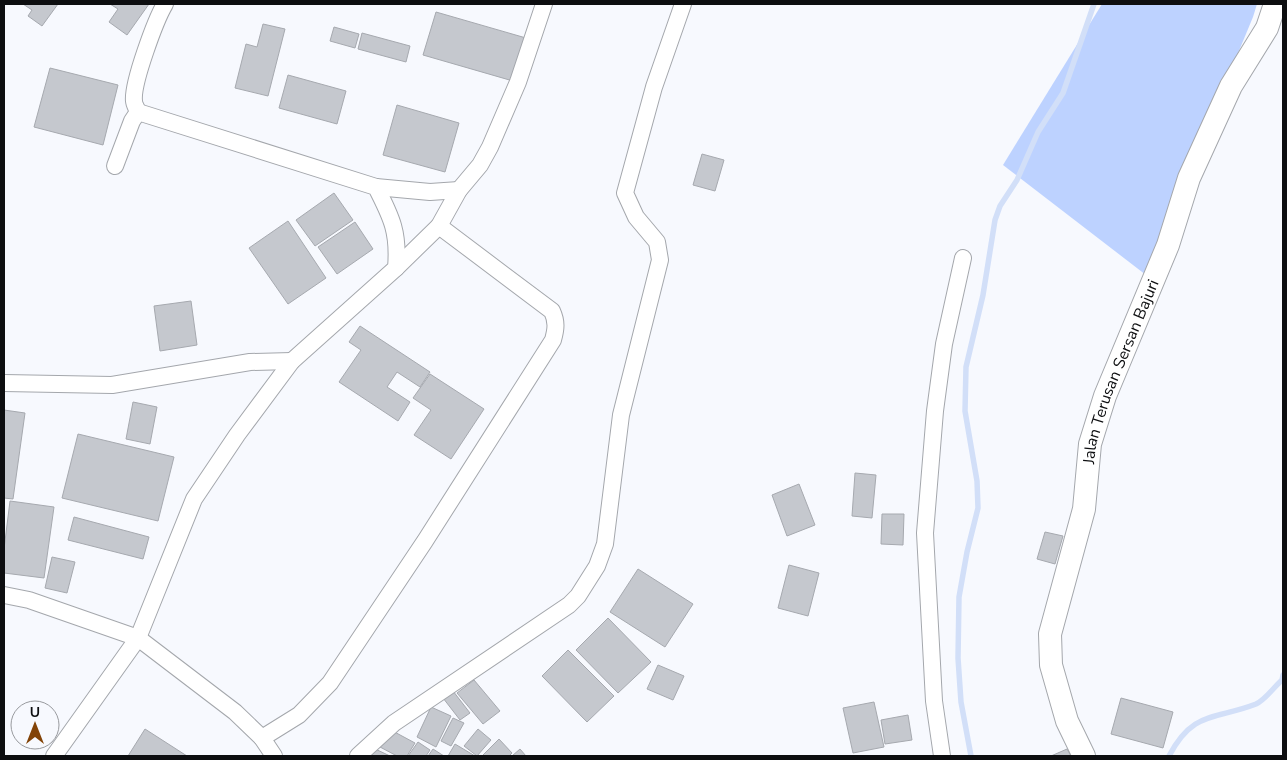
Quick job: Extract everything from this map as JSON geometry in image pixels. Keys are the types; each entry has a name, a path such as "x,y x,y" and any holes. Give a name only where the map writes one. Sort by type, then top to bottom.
{"main road":[{"name":"Jalan Terusan Sersan Bajuri","path":"1084,756 1067,721 1052,665 1050,634 1084,509 1090,444 1106,396 1168,244 1189,178 1231,86 1267,28 1275,4"}],"street":[{"path":"138,112 134,101 137,83 158,15 165,4"},
{"path":"54,756 138,638 194,499 237,436 292,361 396,268 439,226 459,190 480,165 493,141 518,82 544,4"},
{"path":"358,756 394,723 569,604 578,596 603,553 609,530 621,415 660,260 657,242 636,217 627,202 626,184 654,87 683,4"},
{"path":"114,166 132,121 138,112"},
{"path":"138,112 376,187 430,192 459,190"},
{"path":"376,187 390,214 398,243 396,268"},
{"path":"262,738 299,715 330,683 425,541 553,340 557,328 552,311 439,226"},
{"path":"942,756 934,701 925,533 935,411 943,354 963,258"},
{"path":"4,383 112,385 250,362 292,361"},
{"path":"4,594 29,600 138,638 236,712 262,738 274,756"}],"shaded area":[{"path":"1102,4 1257,4 1146,275 1003,165"}],"building":[{"path":"23,4 58,4 42,26 28,16 32,10"},
{"path":"110,4 149,4 127,35 109,22 118,9"},
{"path":"436,12 526,38 513,81 423,55"},
{"path":"263,24 285,29 268,96 235,88 246,44 257,47"},
{"path":"334,27 359,34 355,48 330,41"},
{"path":"362,33 410,46 406,62 358,49"},
{"path":"50,68 118,85 103,145 34,127"},
{"path":"288,75 346,91 337,124 279,108"},
{"path":"397,105 459,123 445,172 383,155"},
{"path":"702,154 724,160 715,191 693,185"},
{"path":"334,193 353,220 315,246 296,220"},
{"path":"288,221 326,278 288,304 249,248"},
{"path":"355,222 373,249 337,274 318,247"},
{"path":"191,301 197,345 160,351 154,306"},
{"path":"360,326 430,372 420,387 397,372 387,387 410,402 398,421 339,382 361,350 349,342"},
{"path":"430,374 484,409 451,459 414,435 431,410 413,398"},
{"path":"133,402 157,407 150,444 126,439"},
{"path":"4,410 25,413 13,499 4,498"},
{"path":"78,434 174,457 158,521 62,498"},
{"path":"855,473 876,475 872,518 852,516"},
{"path":"799,484 815,525 787,536 772,495"},
{"path":"10,501 54,507 44,578 4,573 4,549"},
{"path":"882,514 904,514 903,545 881,544"},
{"path":"74,517 149,537 143,559 68,540"},
{"path":"1045,532 1063,536 1055,564 1037,559"},
{"path":"52,557 75,562 67,593 45,588"},
{"path":"789,565 819,573 808,616 778,608"},
{"path":"638,569 693,604 665,647 610,612"},
{"path":"608,618 651,662 618,693 576,650"},
{"path":"568,650 614,696 587,722 542,676"},
{"path":"658,665 684,676 673,700 647,689"},
{"path":"474,680 500,711 483,724 457,693"},
{"path":"453,691 470,713 460,720 443,698"},
{"path":"1121,698 1173,712 1163,748 1111,734"},
{"path":"874,702 884,747 853,753 843,708"},
{"path":"431,707 451,716 436,747 417,737"},
{"path":"908,715 912,740 885,744 881,720"},
{"path":"453,718 464,723 451,746 441,741"},
{"path":"145,729 187,756 128,756"},
{"path":"389,729 415,743 407,756 397,756 380,747"},
{"path":"478,729 491,740 477,756 464,746"},
{"path":"499,739 512,753 509,756 482,756"},
{"path":"418,742 430,750 426,756 408,756"},
{"path":"455,744 475,756 448,756"},
{"path":"371,747 390,756 366,756"},
{"path":"433,749 444,756 428,756"},
{"path":"520,749 526,756 512,756"},
{"path":"1067,749 1071,756 1051,756"}],"waterway":[{"path":"971,756 961,702 958,658 959,597 967,552 978,508 977,481 965,411 966,367 983,295 995,220 1000,206 1017,180 1038,132 1063,93 1094,4"},
{"path":"1169,756 1178,741 1196,724 1217,715 1256,704 1282,680 1283,675"}]}
